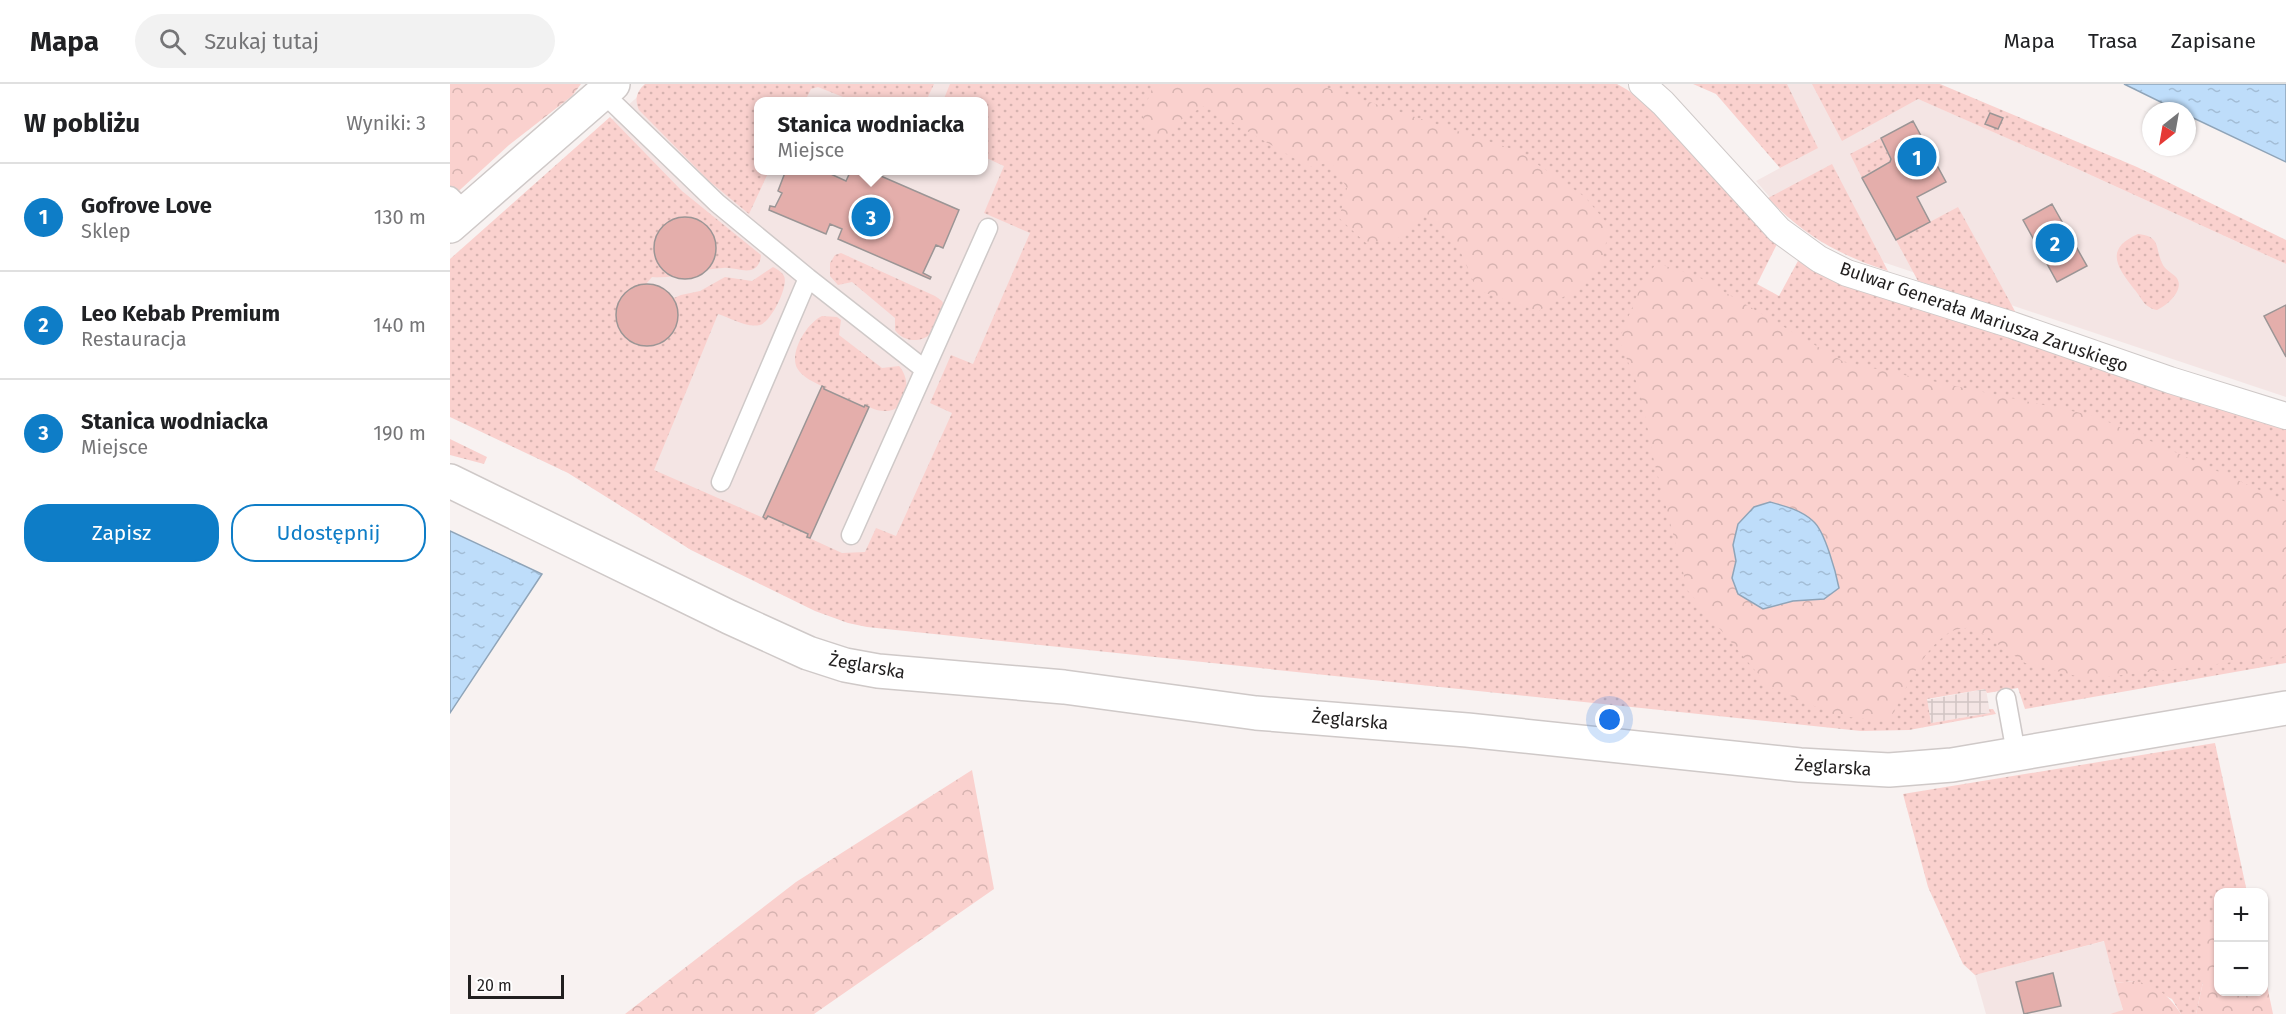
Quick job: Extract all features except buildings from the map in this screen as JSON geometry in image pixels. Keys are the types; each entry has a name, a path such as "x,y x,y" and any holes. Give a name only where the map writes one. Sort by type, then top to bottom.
{"street":[{"name":"Bulwar Generała Mariusza Zaruskiego","path":"1642,84 1664,104 1779,230 1819,260 1847,273 1897,290 2012,325 2170,380 2286,416"},
{"path":"455,212 608,88"},
{"name":"Żeglarska","path":"450,481 798,649 845,665 867,669 1064,687 1256,712 1467,730 1800,765 1889,770 1953,765 2286,708"}],"lane":[{"path":"608,88 717,203 924,369"},
{"path":"851,536 988,228"},
{"path":"721,482 808,278"},
{"path":"2006,698 2016,753"}],"shaded area":[{"path":"652,84 1120,84 899,573 866,588 450,408 450,263"},
{"path":"1785,84 1884,84 2286,264 2286,397 1820,241 1773,201 1756,181 1817,148"},
{"path":"1986,689 1990,713 1931,723 1926,700"},
{"path":"2105,941 2123,1011 2110,1014 1986,1014 1975,975"}],"green space":[{"path":"450,84 581,84 572,96 509,145 450,199"},
{"path":"645,84 934,84 928,97 843,97 818,87 811,89 807,97 754,97 754,175 767,175 749,214 709,181 639,110 637,96"},
{"path":"950,84 1617,84 1643,101 1658,115 1777,244 1757,284 1779,296 1799,259 1841,282 2286,429 2286,663 2025,709 2018,688 1987,693 1985,689 1927,699 1931,723 1990,713 1989,709 1993,709 1996,714 1909,730 1861,731 867,627 815,611 691,550 568,473 450,417 450,259 610,117 682,191 761,255 759,264 751,270 723,268 670,277 652,277 646,284 674,298 700,291 725,277 752,281 773,267 782,273 785,281 782,295 774,311 760,325 744,324 718,314 654,470 766,519 768,516 842,553 865,552 876,528 896,536 952,413 930,403 951,355 973,364 1030,233 984,213 1004,166 988,159 988,97 945,97"},
{"path":"1154,84 1315,84 1518,151 1585,197 1610,227 1600,267 1574,291 1538,311 1477,290 1458,246 1425,212 1397,239 1366,243 1339,218 1347,188 1331,162 1309,167 1204,106 1177,122 1166,139 1148,133 1142,114"},
{"path":"1693,84 1787,84 1818,148 1780,168 1716,94"},
{"path":"1812,84 1940,84 2137,167 2286,240 2286,264 1918,99 1842,141"},
{"path":"1881,138 1891,159 1890,162 1862,178 1850,154"},
{"path":"1832,164 1888,271 1823,243 1795,223 1768,198"},
{"path":"1958,207 2016,313 1918,281 1896,240"},
{"path":"2138,234 2154,240 2163,265 2176,277 2178,282 2179,287 2174,296 2166,305 2157,310 2144,302 2123,273 2117,259 2117,252 2121,246"},
{"path":"841,253 942,301 945,307 937,325 921,339 911,340 898,334 895,330 895,318 852,282 838,285 830,276 830,263 835,255"},
{"path":"1656,263 1697,276 1844,362 2095,416 2286,502 2286,656 2088,679 2025,663 1973,627 1950,632 1930,650 1914,673 1889,721 1838,716 1769,687 1688,591 1654,461 1640,391 1619,340 1638,293"},
{"path":"822,316 837,317 841,320 839,335 882,368 899,366 906,379 907,387 899,406 884,411 865,405 864,407 824,389 799,371 795,361 797,346 805,331"},
{"path":"450,439 487,457 484,464 450,455"},
{"path":"2215,743 2246,888 2214,888 2214,927 2203,921 2203,982 2196,1014 2181,1014 2172,999 2134,981 2115,983 2104,941 1975,975 1963,964 1928,887 1903,794"},
{"path":"972,770 994,889 814,1014 625,1014 796,882"},
{"path":"2203,920 2214,927 2214,996 2268,996 2268,990 2273,1014 2196,1014 2203,982"},
{"path":"2134,981 2149,985 2161,992 2172,1001 2181,1014 2110,1014 2123,1010 2115,983"}],"water":[{"path":"2124,84 2286,84 2286,162 2196,119 2196,102 2161,102"},
{"path":"1770,502 1803,514 1813,521 1822,534 1839,588 1824,599 1793,601 1763,609 1738,594 1732,578 1736,561 1733,545 1738,524 1754,507"},
{"path":"450,531 542,574 450,713"}],"place":[{"name":"Gofrove Love","path":"1917,157"},
{"name":"Stanica wodniacka","path":"871,217"},
{"name":"Leo Kebab Premium","path":"2055,243"}]}
